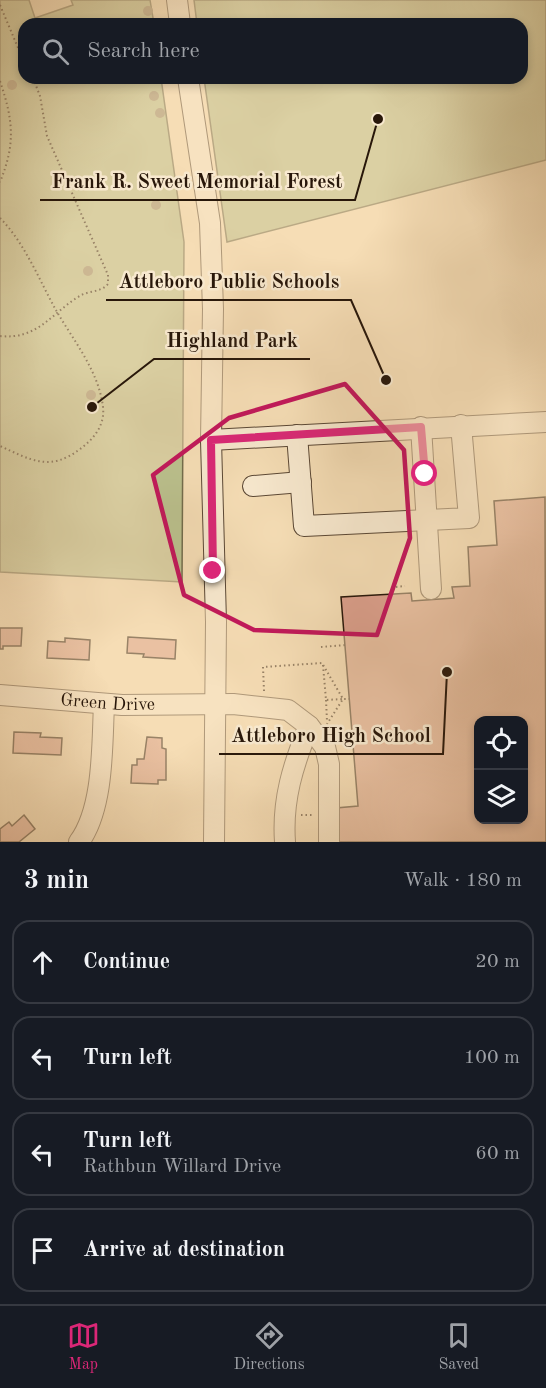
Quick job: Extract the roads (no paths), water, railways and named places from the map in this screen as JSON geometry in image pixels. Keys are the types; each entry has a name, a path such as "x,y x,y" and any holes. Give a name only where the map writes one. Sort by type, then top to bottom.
{"street":[{"path":"177,0 179,18"},
{"path":"189,84 210,223 213,309 211,440 216,621 214,842"},
{"path":"211,440 546,422"},
{"path":"297,435 304,526 469,518 461,425"},
{"path":"421,427 431,589"},
{"path":"253,486 301,482"},
{"name":"Green Drive","path":"0,695 104,704 250,705 288,710 309,726"},
{"path":"79,842 85,833 99,784 104,704"},
{"path":"285,842 287,791 309,726"},
{"path":"309,726 325,747 328,764 329,842"}],"place":[{"name":"Frank R. Sweet Memorial Forest","path":"378,119"},
{"name":"Attleboro Public Schools","path":"386,380"},
{"name":"Highland Park","path":"92,407"},
{"name":"Attleboro High School","path":"447,672"}]}
